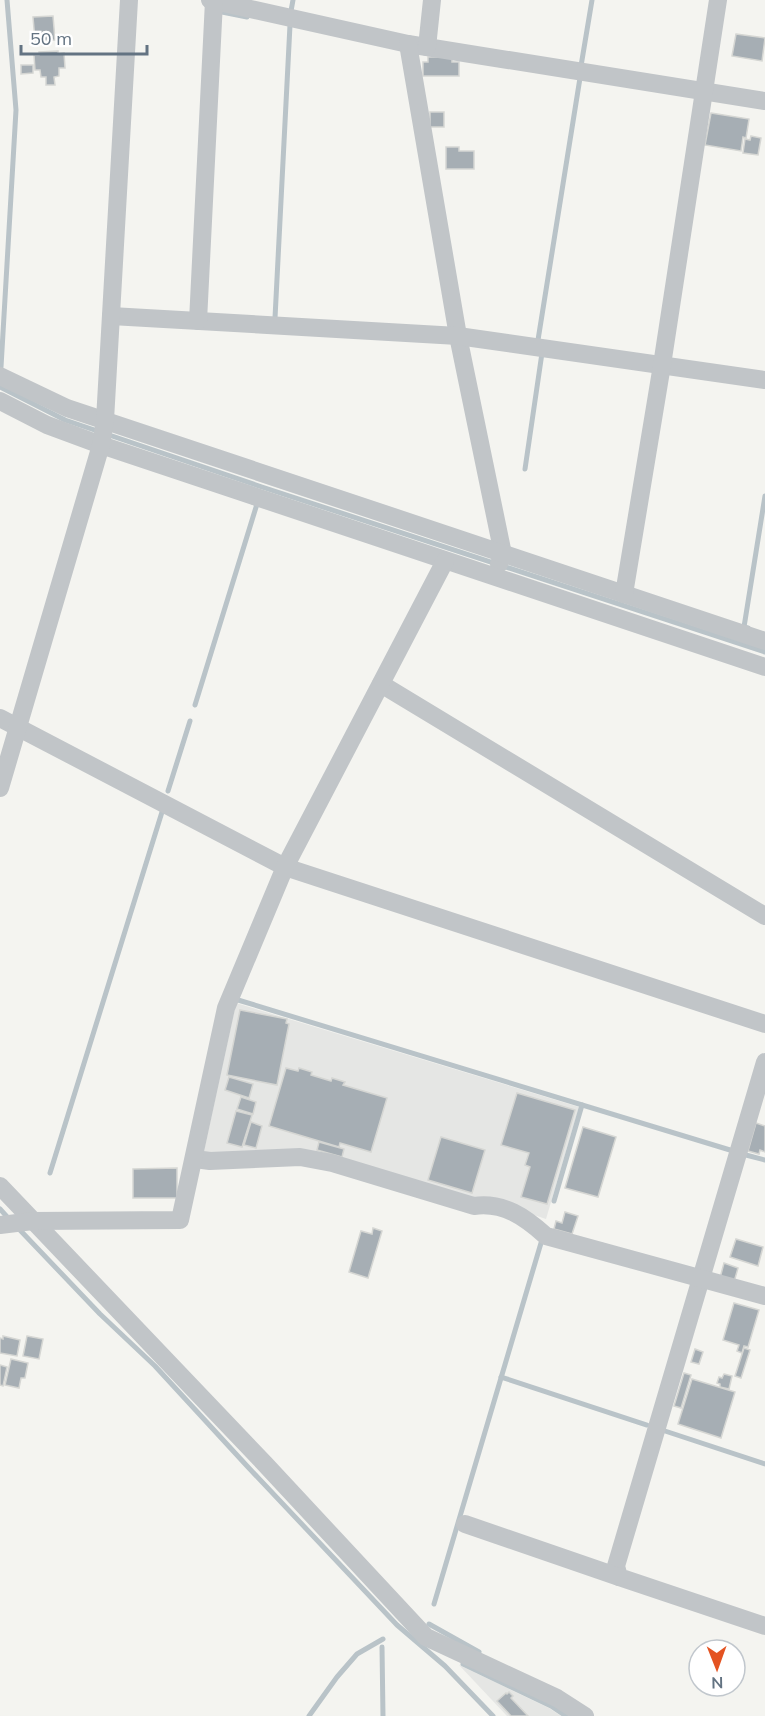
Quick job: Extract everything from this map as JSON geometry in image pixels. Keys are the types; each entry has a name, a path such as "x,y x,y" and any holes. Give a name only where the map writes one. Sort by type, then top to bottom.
{"street":[{"path":"0,789 103,432 129,0"},
{"path":"198,321 212,0 408,44 765,101"},
{"path":"427,47 432,0"},
{"path":"624,594 718,0"},
{"path":"408,44 499,566"},
{"path":"111,316 458,336 765,380"},
{"path":"0,376 68,408 103,432 445,561 499,566 624,594 765,641"},
{"path":"0,401 47,425 103,432 499,566 765,666"},
{"path":"0,1225 30,1221 180,1220 226,1008 285,867 445,561"},
{"path":"381,684 765,916"},
{"path":"0,718 285,867 765,1024"},
{"path":"619,1577 616,1566 765,1062"},
{"path":"195,1159 210,1161 300,1157 332,1163 474,1206 489,1204 524,1217 546,1236 765,1296"},
{"path":"0,1186 30,1221 265,1464 426,1637 557,1698 585,1716"},
{"path":"465,1524 765,1626"}],"shaded area":[{"path":"236,1003 579,1107 546,1219 486,1199 472,1199 334,1159 211,1157 204,1151"},
{"path":"459,1665 549,1708 561,1716 507,1716"}],"building":[{"path":"53,16 55,40 35,41 33,17"},
{"path":"736,34 765,38 762,61 732,56"},
{"path":"58,51 58,54 64,53 65,68 59,68 59,76 54,77 55,85 46,85 46,77 41,77 40,70 35,70 34,55 39,55 39,52"},
{"path":"428,57 452,57 452,62 459,62 459,76 423,76 423,62 428,62"},
{"path":"21,65 33,65 33,73 21,74"},
{"path":"430,112 444,112 444,127 430,127"},
{"path":"711,113 749,119 741,151 705,145"},
{"path":"751,136 761,138 758,155 743,153 745,139 750,140"},
{"path":"446,147 459,147 459,151 474,151 474,169 446,169"},
{"path":"240,1010 287,1019 286,1023 289,1024 277,1085 227,1075"},
{"path":"286,1068 298,1071 299,1068 312,1072 311,1075 331,1081 332,1078 345,1082 343,1085 387,1098 371,1152 340,1143 339,1147 269,1126"},
{"path":"229,1077 253,1084 249,1098 225,1090"},
{"path":"517,1093 575,1110 547,1204 521,1197 530,1167 525,1165 529,1153 501,1145"},
{"path":"241,1097 256,1102 253,1114 237,1109"},
{"path":"236,1111 252,1115 242,1147 227,1143"},
{"path":"251,1122 262,1126 256,1148 244,1145"},
{"path":"756,1123 765,1126 765,1152 760,1150 759,1154 748,1151"},
{"path":"583,1127 616,1137 598,1197 565,1188"},
{"path":"441,1137 485,1150 472,1193 428,1180"},
{"path":"319,1142 344,1149 342,1157 317,1150"},
{"path":"177,1168 177,1198 133,1198 133,1169"},
{"path":"565,1212 578,1216 572,1234 554,1229 556,1221 562,1223"},
{"path":"373,1228 382,1231 368,1278 349,1272 361,1231 372,1234"},
{"path":"736,1239 763,1247 758,1266 730,1257"},
{"path":"724,1263 738,1268 734,1282 720,1278"},
{"path":"734,1303 759,1310 748,1347 744,1346 742,1353 737,1351 739,1345 723,1340"},
{"path":"3,1336 20,1340 17,1356 0,1353 0,1338 3,1339"},
{"path":"27,1336 43,1339 39,1359 23,1356"},
{"path":"744,1348 750,1350 741,1378 735,1376"},
{"path":"695,1349 703,1352 699,1364 691,1362"},
{"path":"11,1359 28,1363 25,1378 21,1378 19,1388 5,1385"},
{"path":"0,1365 7,1367 3,1386 0,1385"},
{"path":"684,1373 691,1375 681,1408 674,1406"},
{"path":"724,1374 732,1376 729,1389 720,1387 717,1383 719,1377 722,1378"},
{"path":"692,1379 735,1392 721,1438 678,1424"},
{"path":"509,1692 513,1696 511,1698 528,1716 511,1716 497,1701"}],"waterway":[{"path":"1,367 16,110 7,0"},
{"path":"291,11 293,0"},
{"path":"581,66 592,0"},
{"path":"222,12 247,17"},
{"path":"275,318 290,25"},
{"path":"538,340 580,78"},
{"path":"525,469 542,353 540,353"},
{"path":"0,387 65,420 765,652"},
{"path":"748,628 744,627 765,496"},
{"path":"195,705 257,504 252,502"},
{"path":"168,791 190,721"},
{"path":"50,1173 162,812"},
{"path":"238,1000 730,1150"},
{"path":"554,1201 582,1105"},
{"path":"746,1155 765,1160"},
{"path":"0,1209 9,1219"},
{"path":"18,1228 100,1314 155,1366 397,1625 445,1666 493,1716"},
{"path":"434,1604 541,1243"},
{"path":"501,1377 647,1425"},
{"path":"665,1431 765,1464"},
{"path":"429,1624 479,1652"},
{"path":"309,1716 357,1654 383,1639"},
{"path":"382,1647 383,1716"},
{"path":"463,1664 551,1706 566,1716"}]}
